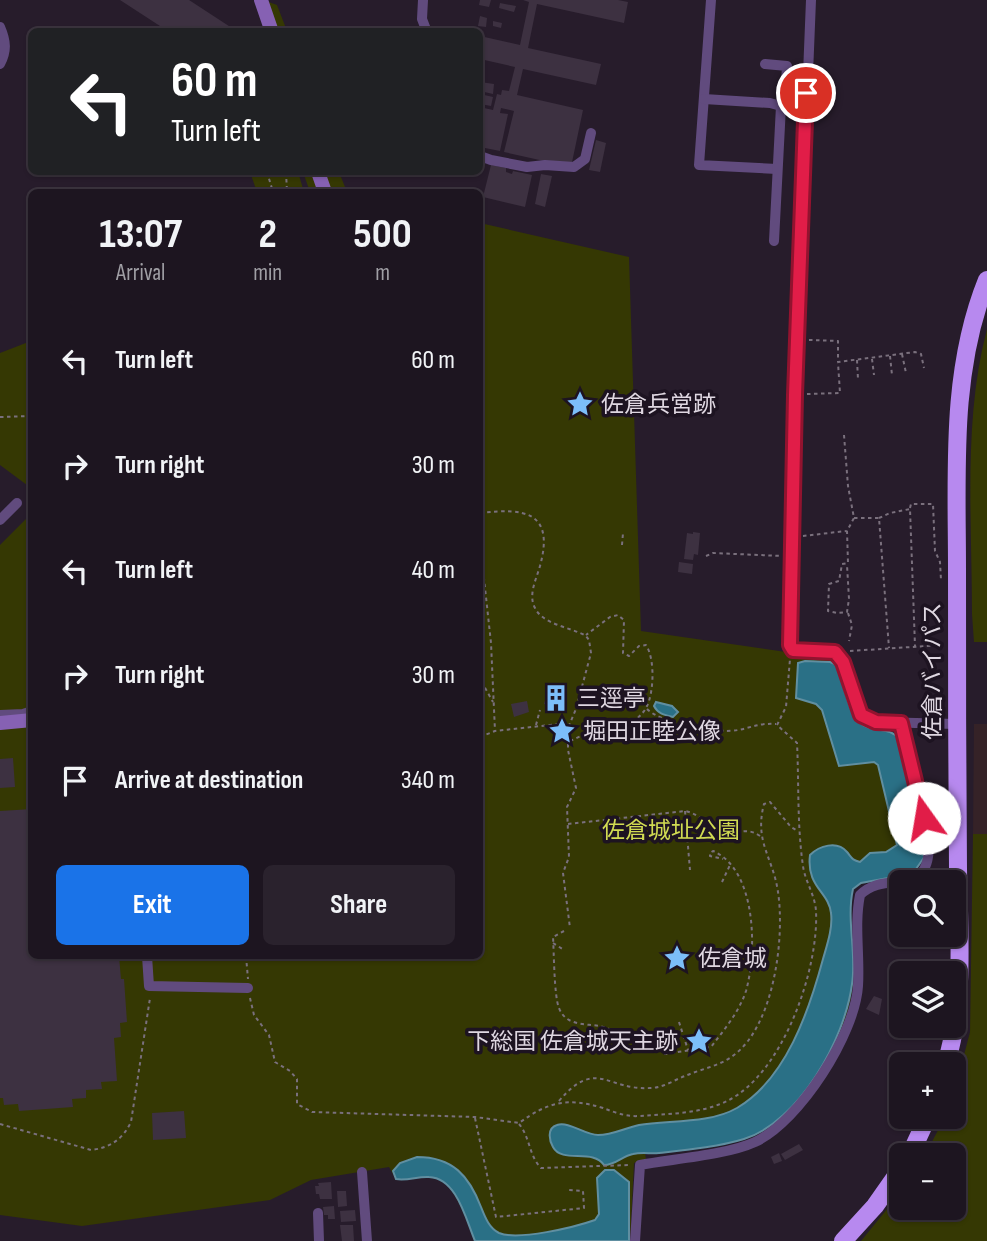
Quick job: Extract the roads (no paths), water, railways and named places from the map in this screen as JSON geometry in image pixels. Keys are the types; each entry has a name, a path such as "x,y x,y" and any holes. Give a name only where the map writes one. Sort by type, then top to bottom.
{"highway":[{"name":"佐倉バイパス","path":"950,1052 958,1004 958,404 970,340 987,280"},
{"path":"843,1241 889,1186"}],"street":[{"path":"261,0 271,28"},
{"path":"423,0 422,19 425,28"},
{"path":"711,0 699,165 777,169"},
{"path":"811,0 795,395 790,645 793,650 835,652 843,662 861,715 876,722 956,724"},
{"path":"0,27 6,39 5,55 0,64"},
{"path":"765,64 787,66 785,99 781,106 774,242"},
{"path":"704,99 781,106"},
{"path":"483,157 527,167 574,167 584,159 591,133"},
{"path":"0,520 17,503"},
{"path":"0,715 28,712"},
{"path":"0,723 28,720"},
{"path":"635,1241 640,1165 754,1143 794,1112 821,1077 840,1040 858,988 860,895 872,887 915,879 922,873 929,857 929,842 901,723"},
{"path":"0,730 28,726"},
{"path":"147,959 149,986 248,988"},
{"path":"362,1172 367,1241"},
{"path":"318,1213 319,1241"}],"water":[{"path":"830,662 837,665 849,703 859,722 890,732 899,739 925,856 915,870 889,870 889,878 861,883 853,889 853,972 848,1006 840,1029 816,1076 783,1115 764,1130 724,1144 633,1154 604,1165 593,1157 563,1155 553,1147 550,1134 557,1125 567,1125 603,1135 639,1125 714,1117 737,1108 754,1095 782,1062 803,1021 829,936 829,906 811,875 810,855 818,849 833,845 843,848 860,862 870,853 886,852 897,845 878,765 874,762 839,766 822,710 816,704 796,698 798,663"},
{"path":"656,702 672,706 678,712 673,717 662,714 654,706"},
{"path":"417,1157 440,1160 458,1170 471,1186 490,1225 499,1233 508,1235 547,1232 595,1220 599,1214 597,1178 605,1170 614,1170 629,1182 629,1241 475,1241 464,1212 447,1184 429,1177 396,1179 393,1171 400,1163"}],"place":[{"name":"佐倉兵営跡","path":"580,404"},
{"name":"三逕亭","path":"556,698"},
{"name":"堀田正睦公像","path":"562,731"},
{"name":"佐倉城","path":"677,958"},
{"name":"下総国 佐倉城天主跡","path":"699,1041"}],"park label":[{"name":"佐倉城址公園","path":"671,830"}]}
